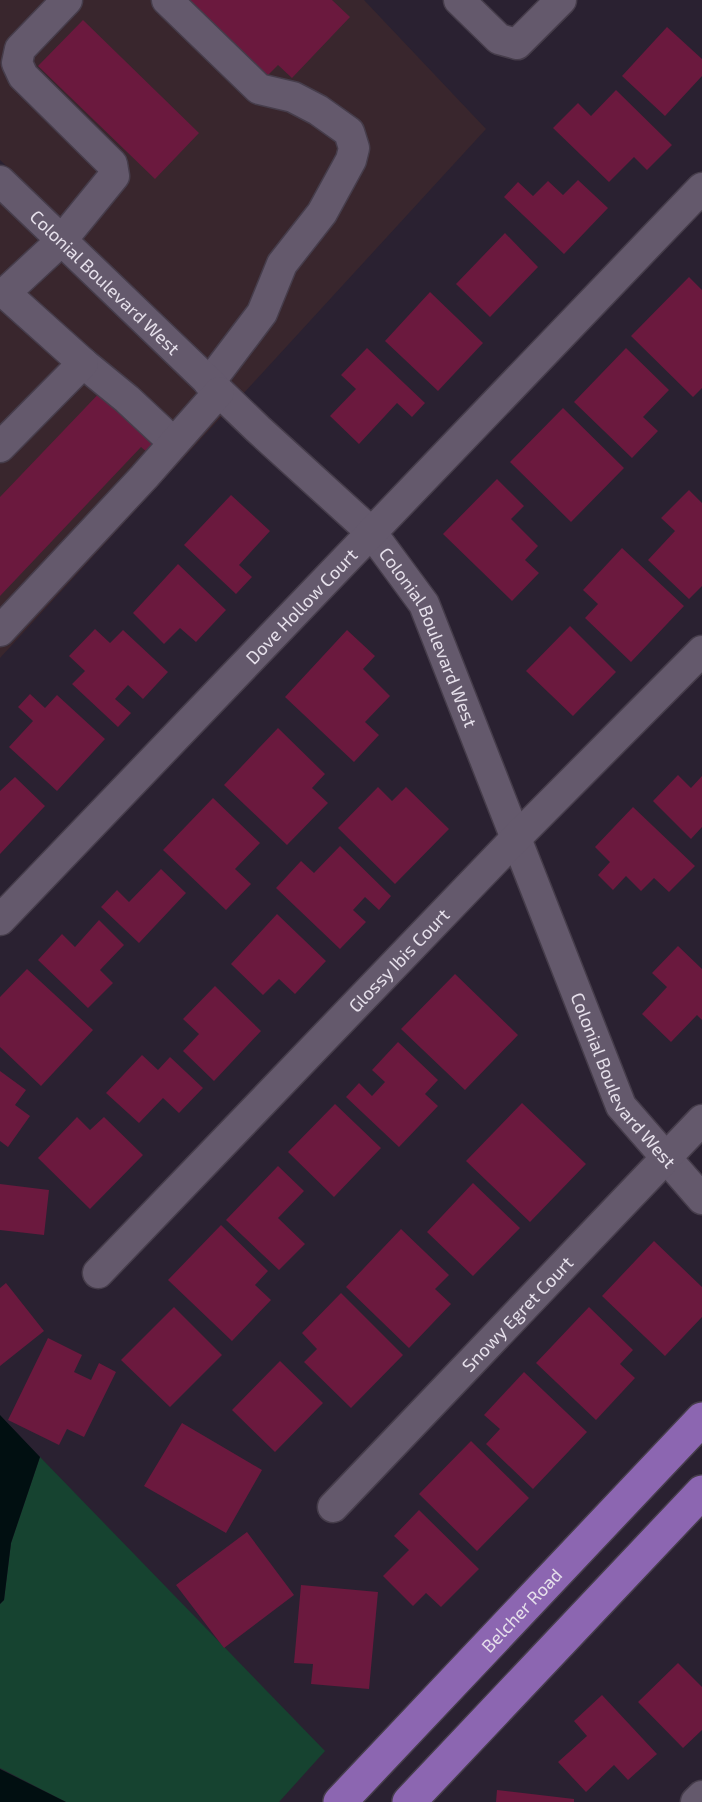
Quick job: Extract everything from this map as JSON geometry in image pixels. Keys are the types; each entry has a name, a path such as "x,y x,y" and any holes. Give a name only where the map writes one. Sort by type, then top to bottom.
{"main road":[{"name":"Belcher Road","path":"339,1802 702,1419"},
{"path":"409,1802 702,1492"}],"street":[{"path":"67,0 20,50 17,63 22,76 112,164 114,176 61,241 2,291 173,442"},
{"path":"0,631 144,477 214,387 262,313 282,264 322,213 351,160 354,148 350,132 318,110 293,97 259,89 167,0"},
{"path":"459,0 499,39 517,44 561,0"},
{"name":"Colonial Boulevard West","path":"0,181 214,387 371,532 424,604 621,1106 702,1199"},
{"name":"Dove Hollow Court","path":"0,920 702,188"},
{"path":"0,447 83,363"},
{"name":"Glossy Ibis Court","path":"98,1273 516,838 702,651"},
{"name":"Snowy Egret Court","path":"333,1507 702,1120"},
{"path":"696,1802 702,1796"}],"shaded area":[{"path":"0,0 364,0 486,129 243,394 0,160"},
{"path":"0,203 222,416 0,658"},
{"path":"0,1415 40,1457 11,1543 4,1600 0,1604"},
{"path":"0,1769 66,1802 0,1802"}],"green space":[{"path":"40,1457 325,1751 279,1802 66,1802 0,1768 0,1604 4,1600 11,1543"}],"building":[{"path":"178,0 332,0 350,17 292,78 278,65 263,80"},
{"path":"83,20 199,133 155,179 38,66"},
{"path":"667,27 702,59 702,76 665,116 622,76"},
{"path":"616,90 672,145 647,170 634,157 609,182 553,128 578,103 591,116"},
{"path":"578,180 608,208 564,254 504,197 518,182 533,196 548,181 563,195"},
{"path":"505,233 538,267 490,317 456,284"},
{"path":"689,277 702,290 702,388 693,397 631,336"},
{"path":"430,292 483,343 438,391 385,341"},
{"path":"367,348 425,403 412,417 397,403 359,444 330,416 356,389 341,375"},
{"path":"626,348 669,390 643,417 658,431 632,458 574,402"},
{"path":"107,385 162,439 148,453 141,447 0,596 0,497"},
{"path":"563,408 624,468 571,522 510,462"},
{"path":"497,479 524,506 511,519 538,546 525,560 539,573 512,601 443,534"},
{"path":"689,490 702,503 702,586 689,599 648,560 675,531 661,518"},
{"path":"231,495 270,531 239,565 252,577 236,594 184,545"},
{"path":"622,548 684,606 631,662 585,618 598,604 583,590"},
{"path":"178,564 226,610 196,642 180,628 164,644 133,613"},
{"path":"570,626 616,672 573,716 526,671"},
{"path":"95,629 110,643 123,630 168,672 143,699 128,685 115,699 131,713 118,727 72,684 85,671 69,656"},
{"path":"347,630 375,656 363,669 390,696 365,722 379,735 354,762 285,697"},
{"path":"30,694 45,708 57,695 105,739 57,791 9,747 33,721 18,707"},
{"path":"278,728 325,774 312,788 328,803 287,845 224,785"},
{"path":"678,775 691,788 702,776 702,827 691,839 653,801"},
{"path":"15,777 45,806 0,854 0,791"},
{"path":"378,787 392,801 406,787 449,829 395,884 338,828"},
{"path":"213,798 260,843 235,869 251,884 226,910 163,850"},
{"path":"633,807 695,866 669,892 654,878 641,891 626,876 613,890 598,875 610,862 595,847"},
{"path":"340,846 391,896 379,910 365,897 353,910 366,922 340,949 276,888 301,861 314,873"},
{"path":"161,869 186,893 139,943 101,907 117,890 129,902"},
{"path":"277,914 326,961 295,994 279,979 263,995 231,964"},
{"path":"99,920 124,945 100,970 113,983 88,1008 38,960 62,934 75,947"},
{"path":"678,946 702,969 702,1020 697,1015 671,1042 642,1014 667,987 652,973"},
{"path":"27,969 93,1030 41,1086 0,1047 0,997"},
{"path":"455,974 518,1035 465,1090 401,1029"},
{"path":"215,986 261,1031 214,1081 183,1051 199,1034 183,1019"},
{"path":"398,1042 438,1080 425,1094 438,1106 399,1147 346,1097 359,1083 372,1096 385,1082 372,1070"},
{"path":"142,1055 158,1070 170,1057 203,1088 179,1113 163,1098 139,1123 106,1093"},
{"path":"0,1071 26,1090 15,1105 30,1116 8,1147 0,1141"},
{"path":"522,1103 586,1164 530,1222 466,1161"},
{"path":"335,1104 381,1148 334,1197 288,1152"},
{"path":"77,1117 90,1130 104,1117 143,1155 90,1209 38,1158"},
{"path":"278,1166 304,1191 278,1218 305,1244 279,1270 226,1220"},
{"path":"473,1183 520,1228 473,1276 427,1232"},
{"path":"0,1184 49,1190 44,1235 0,1230"},
{"path":"221,1225 268,1271 255,1285 271,1300 232,1341 168,1280"},
{"path":"401,1229 449,1275 435,1289 451,1304 409,1348 346,1287"},
{"path":"654,1241 702,1287 702,1317 665,1356 602,1296"},
{"path":"6,1283 44,1331 0,1366 0,1288"},
{"path":"341,1293 403,1355 351,1408 304,1362 317,1349 302,1333"},
{"path":"174,1307 222,1355 170,1407 121,1360"},
{"path":"589,1307 633,1350 620,1364 635,1378 596,1420 536,1363"},
{"path":"48,1338 82,1355 74,1372 91,1380 99,1363 116,1372 84,1437 67,1429 59,1445 8,1420"},
{"path":"280,1361 323,1403 275,1452 232,1410"},
{"path":"524,1372 587,1432 533,1489 486,1444 500,1429 484,1415"},
{"path":"182,1423 262,1470 226,1533 144,1486"},
{"path":"471,1441 529,1498 477,1551 419,1494"},
{"path":"419,1510 479,1569 441,1607 426,1593 413,1606 383,1576 409,1550 394,1536"},
{"path":"247,1532 294,1595 224,1648 176,1585"},
{"path":"301,1585 378,1592 369,1689 311,1684 313,1664 294,1663"},
{"path":"678,1663 702,1687 702,1730 683,1748 638,1702"},
{"path":"602,1695 657,1754 628,1780 614,1765 586,1792 558,1762 587,1736 574,1721"},
{"path":"497,1790 574,1799 574,1802 496,1802"}]}
